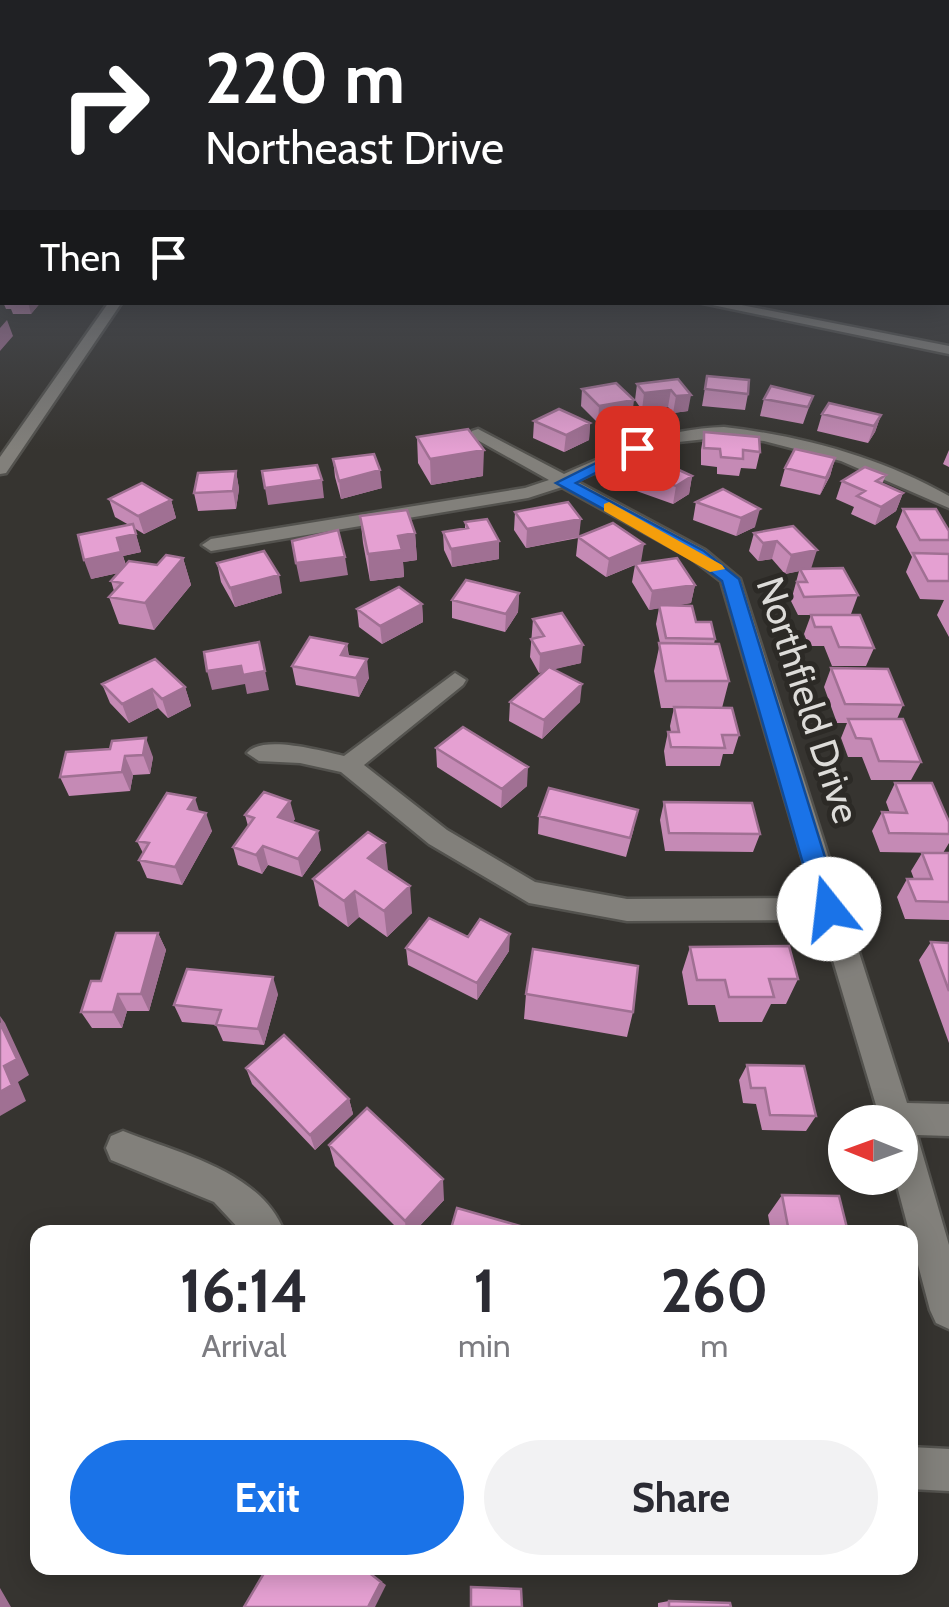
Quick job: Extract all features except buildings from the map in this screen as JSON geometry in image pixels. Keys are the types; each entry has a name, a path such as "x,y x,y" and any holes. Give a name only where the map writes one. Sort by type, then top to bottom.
{"street":[{"path":"0,470 114,305"},
{"path":"719,305 949,350"},
{"path":"211,545 496,499 564,483 655,440 720,430 787,442 895,474 949,503"},
{"name":"Northfield Drive","path":"478,434 698,554 730,579 892,1105"},
{"path":"348,765 455,680"},
{"path":"259,753 300,755 348,765 438,837 529,892 627,910 829,909"},
{"path":"918,1123 949,1120"},
{"path":"123,1148 226,1190 259,1225"},
{"name":"Northfield Drive","path":"917,1195 949,1310"},
{"path":"918,1468 949,1470"}],"slow traffic":[{"path":"609,507 698,554 716,569"}],"route":[{"path":"637,448 564,483 698,554 730,579 829,909"}]}
